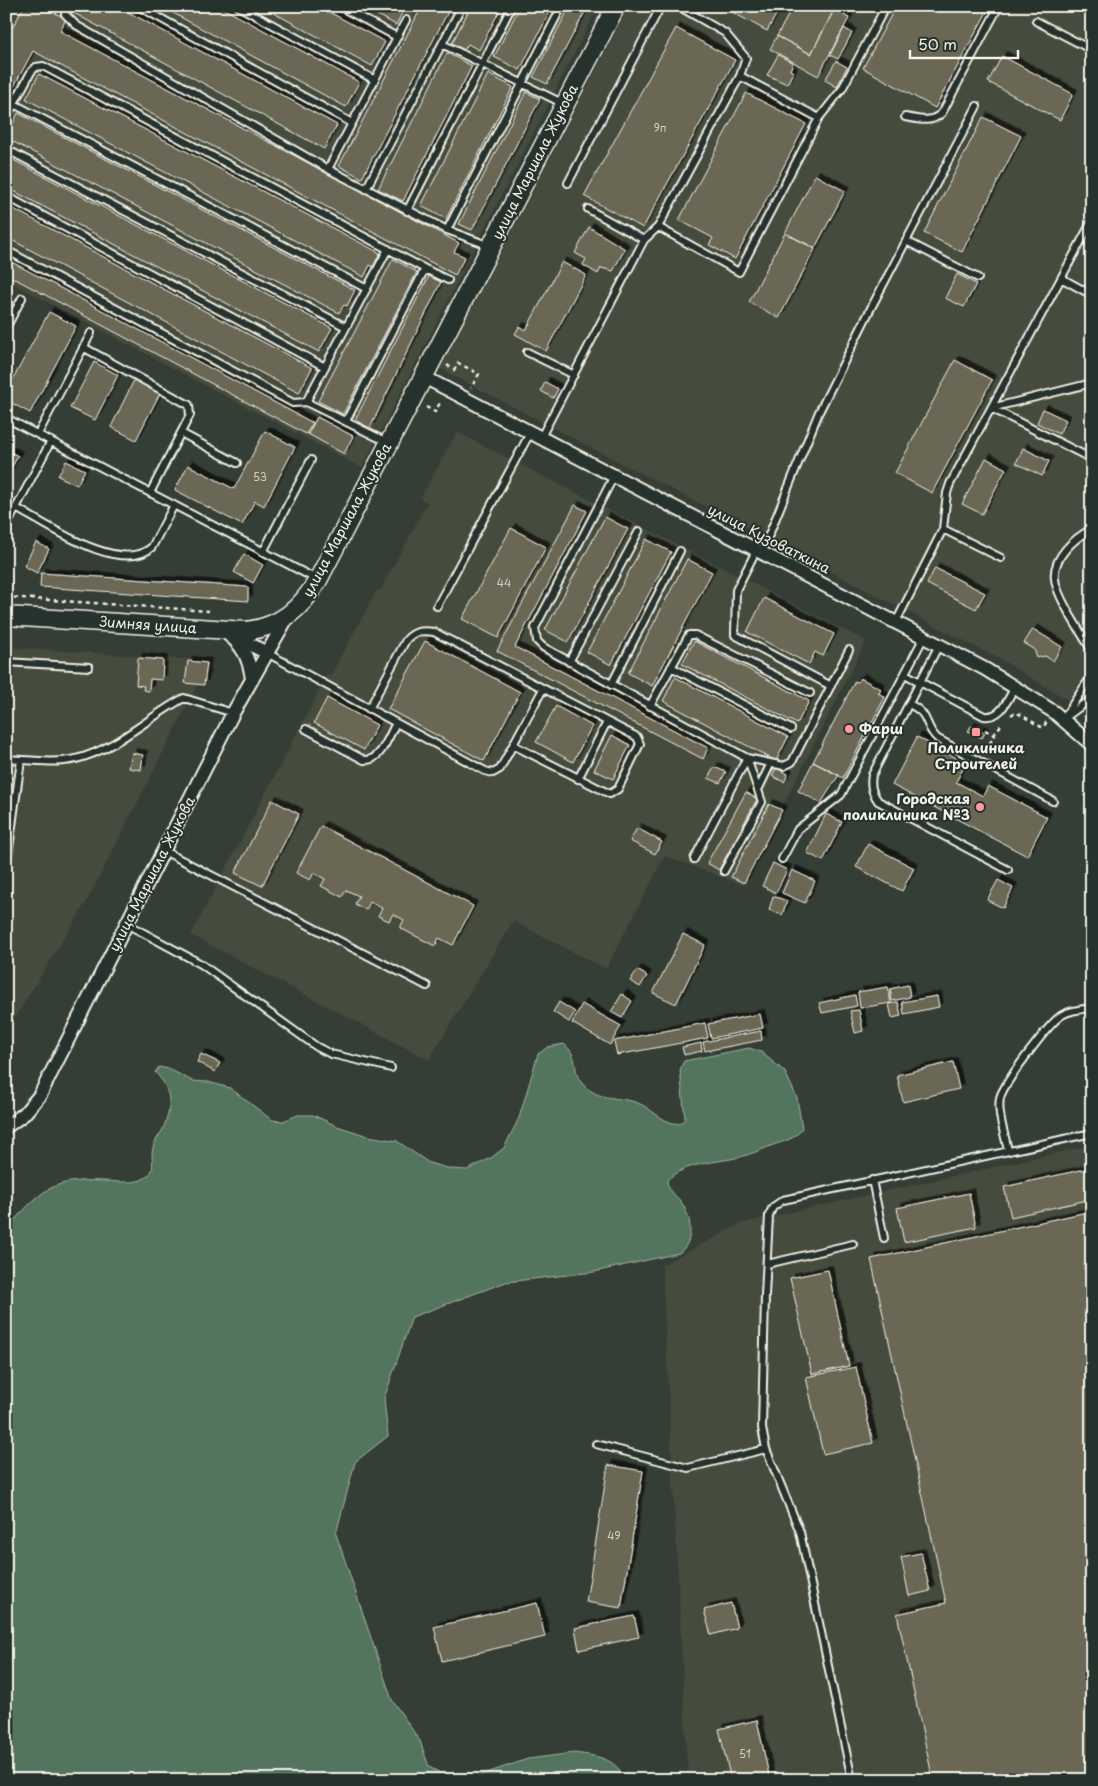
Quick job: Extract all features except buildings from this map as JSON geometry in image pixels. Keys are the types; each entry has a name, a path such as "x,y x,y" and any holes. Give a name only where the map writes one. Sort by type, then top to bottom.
{"main road":[{"name":"улица Маршала Жукова","path":"286,618 304,602 318,580 422,376 492,246 616,6"},
{"name":"Зимняя улица","path":"6,616 223,630 258,629 286,618"}],"street":[{"name":"улица Кузоваткина","path":"422,376 535,436 760,550 939,645 1015,687 1059,715 1092,745"},
{"name":"улица Маршала Жукова","path":"6,1127 24,1114 40,1095 233,713 286,618"},
{"path":"223,630 267,653"},
{"path":"223,630 246,653 252,679"}],"lane":[{"path":"64,6 65,14 76,25 328,169 447,230 492,246"},
{"path":"138,6 352,123"},
{"path":"238,6 375,80"},
{"path":"339,6 397,37"},
{"path":"366,189 462,6"},
{"path":"407,211 512,6"},
{"path":"447,230 562,6"},
{"path":"568,183 661,6"},
{"path":"437,606 535,436 574,375 644,240 658,227 740,76 746,58 730,37 678,6"},
{"path":"658,227 739,272 819,118 842,89 886,6"},
{"path":"905,117 927,121 942,114 999,6"},
{"path":"328,169 406,20"},
{"path":"1036,21 1092,50"},
{"path":"442,44 482,62 565,105"},
{"path":"6,118 31,72 36,67 43,66 448,280"},
{"path":"740,76 819,118"},
{"path":"14,104 367,289"},
{"path":"831,686 734,635 736,590 760,550 819,412 977,106"},
{"path":"6,149 346,327"},
{"path":"6,196 325,367"},
{"path":"588,209 644,240"},
{"path":"896,622 944,529 947,493 950,484 1091,224"},
{"path":"906,241 978,278"},
{"path":"306,402 388,249"},
{"path":"6,250 293,403 306,402 388,443"},
{"path":"346,421 425,269"},
{"path":"1061,278 1092,295"},
{"path":"6,328 22,298"},
{"path":"38,434 91,333"},
{"path":"83,347 186,401 191,410 150,493"},
{"path":"527,352 574,375"},
{"path":"991,408 1092,383"},
{"path":"991,408 1092,459"},
{"path":"6,418 318,580"},
{"path":"181,433 237,463"},
{"path":"6,527 51,441"},
{"path":"263,552 311,460"},
{"path":"614,476 535,628 537,641 543,648 747,758 784,766 792,762 849,650"},
{"path":"16,508 104,554 138,556 146,553 152,547 174,505"},
{"path":"944,529 1001,558"},
{"path":"1092,529 1064,551 1055,572 1055,581 1092,651"},
{"path":"569,662 639,531"},
{"path":"611,685 680,551"},
{"path":"369,708 406,640 411,635 425,630 434,632 637,737 640,746 615,792 605,793 513,745"},
{"path":"650,706 686,639 690,635 695,635 810,693"},
{"path":"782,859 798,829 842,795 924,637"},
{"path":"939,645 872,775 870,784 873,794 878,801 1008,870"},
{"path":"267,653 485,771 493,773 500,769 543,689"},
{"path":"6,662 89,668"},
{"path":"671,668 791,729"},
{"path":"905,674 984,716 991,717 1002,710 1015,687"},
{"path":"1059,715 1092,675"},
{"path":"6,760 64,760 88,755 119,740 184,698 233,713"},
{"path":"1059,715 1092,698"},
{"path":"909,704 924,713 932,734 938,739 1052,800"},
{"path":"578,779 607,722"},
{"path":"306,729 364,760 370,760 378,755 396,723"},
{"path":"724,871 762,802 759,788 747,758"},
{"path":"694,859 747,758"},
{"path":"6,870 21,760"},
{"path":"759,788 770,764"},
{"path":"164,851 427,986"},
{"path":"127,924 201,964 316,1047 331,1054 391,1068"},
{"path":"1008,1151 999,1108 1000,1096 1009,1079 1056,1019 1063,1014 1092,1008"},
{"path":"852,1780 800,1532 766,1449 762,1428 770,1215 774,1207 783,1200 1092,1133"},
{"path":"872,1180 884,1238"},
{"path":"767,1264 853,1244"},
{"path":"596,1444 688,1468 766,1449"}],"path":[{"path":"446,366 454,370 458,363 479,374 465,399"},
{"path":"6,597 210,612"},
{"path":"981,762 994,734 1006,717 1016,712 1043,728 1059,715"},
{"path":"976,725 994,734"}],"shaded area":[{"path":"6,6 599,6 362,468 6,280"},
{"path":"629,6 1092,6 1092,715 1003,661 440,369"},
{"path":"457,432 866,641 743,885 665,856 606,969 513,921 429,1060 191,935 327,675 330,676 377,590 380,591 427,503 420,499"},
{"path":"6,647 212,661 204,685 198,684 87,901 6,1032"},
{"path":"1092,1145 1092,1780 688,1780 662,1265 742,1223"}],"green space":[{"path":"564,1044 572,1054 578,1077 587,1088 606,1097 641,1104 666,1120 679,1124 685,1119 680,1070 684,1061 749,1048 761,1052 785,1072 797,1098 802,1128 797,1135 786,1141 744,1156 692,1166 667,1180 670,1191 685,1208 688,1215 690,1236 688,1242 679,1253 594,1272 506,1282 412,1317 384,1399 388,1436 355,1462 336,1534 392,1700 420,1741 429,1767 454,1780 6,1780 6,1229 28,1205 47,1190 58,1185 85,1181 132,1182 147,1177 153,1166 152,1153 155,1141 162,1131 169,1108 168,1093 155,1072 159,1067 169,1069 192,1081 208,1082 230,1088 272,1120 283,1121 298,1115 313,1115 337,1126 368,1136 397,1141 429,1163 451,1169 467,1170 491,1158 504,1148 519,1118 538,1054 548,1047"},
{"path":"574,1753 597,1757 611,1762 621,1772 625,1780 466,1780 528,1759"}],"place":[{"name":"Фарш","path":"849,729"},
{"name":"Поликлиника Строителей","path":"976,732"},
{"name":"Городская поликлиника №3","path":"980,807"}]}
